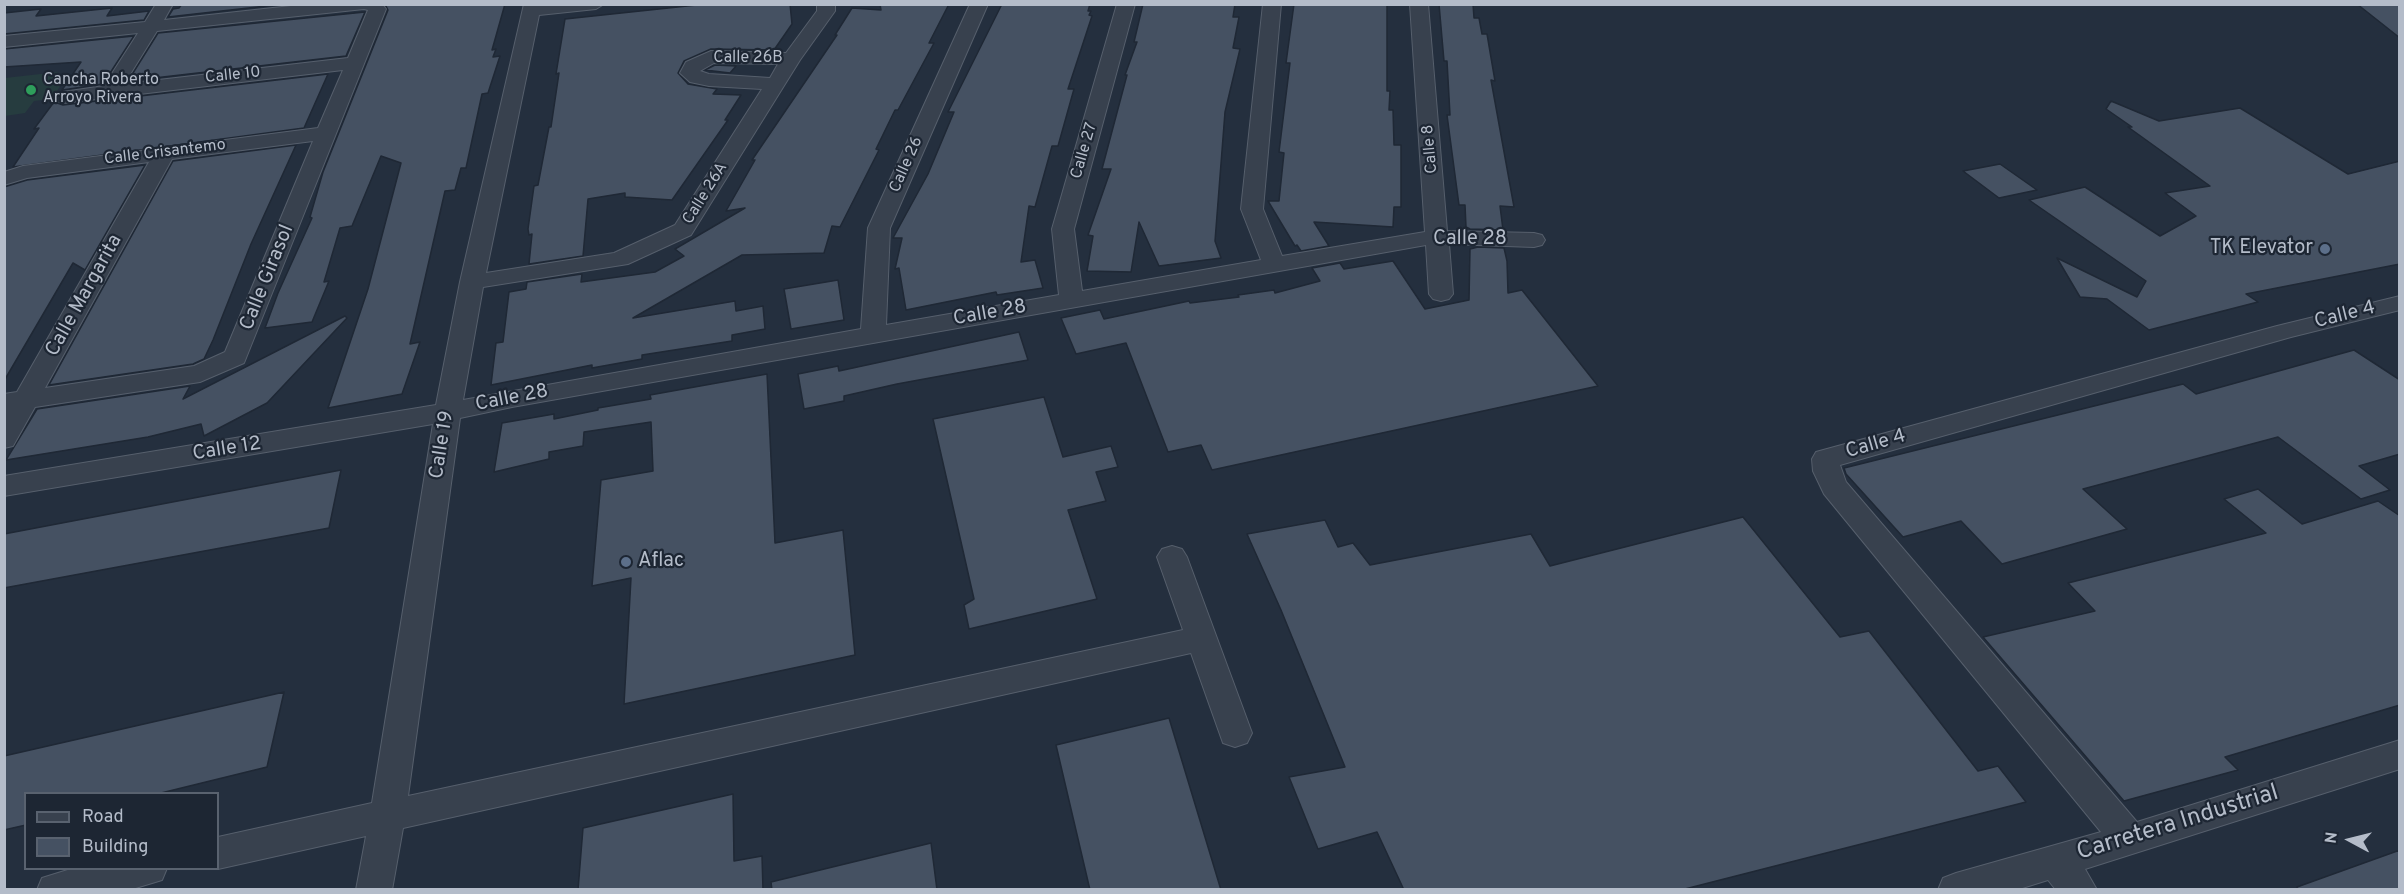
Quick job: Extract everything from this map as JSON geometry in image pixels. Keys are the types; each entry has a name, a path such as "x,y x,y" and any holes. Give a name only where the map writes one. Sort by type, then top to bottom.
{"street":[{"path":"111,90 165,4"},
{"path":"4,58 11,42 364,4"},
{"name":"Calle Girasol","path":"16,401 200,374 235,357 377,9 370,4"},
{"path":"532,8 596,4"},
{"name":"Calle 26A","path":"472,282 620,259 683,230 792,59 826,10 826,4"},
{"name":"Calle 26","path":"873,334 879,228 979,4"},
{"name":"Calle 27","path":"1071,300 1063,229 1126,4"},
{"path":"1272,4 1252,209 1274,264"},
{"name":"Calle 8","path":"1419,4 1441,294"},
{"name":"Calle 19","path":"374,890 388,816 448,411 472,282 532,8"},
{"name":"Calle 26B","path":"776,84 709,80 697,78 690,73 693,66 711,57 792,59"},
{"name":"Calle 10","path":"63,97 355,63"},
{"name":"Calle Crisantemo","path":"4,179 23,172 327,133"},
{"name":"Calle Margarita","path":"4,439 16,401 165,153"},
{"name":"Calle 28","path":"448,411 873,334 1438,237 1534,240"},
{"name":"Calle 4","path":"2130,840 1834,487 1827,471 1826,459 2286,331 2400,303"},
{"name":"Calle 12","path":"4,486 410,420 448,411"},
{"path":"1172,557 1234,734"},
{"path":"219,853 1201,638"},
{"name":"Carretera Industrial","path":"1956,890 2130,840 2400,754"},
{"path":"2056,862 2079,890"},
{"path":"55,890 140,870"}],"green space":[{"name":"Cancha Roberto Arroyo Rivera","path":"58,72 51,82 64,81 51,99 34,101 25,113 5,116 5,78"}],"building":[{"path":"182,4 284,4 168,17 173,9 179,8"},
{"path":"385,4 505,4 492,50 496,49 493,57 500,56 488,93 482,94 466,168 461,168 455,190 445,191 410,344 420,342 402,394 328,408 368,289 401,163 381,156 352,226 340,228 324,282 329,281 312,322 265,328 312,218 310,217 323,172 388,10"},
{"path":"706,4 790,4 792,24 774,50 711,49 684,61 678,73 688,84 717,89 713,94 741,95 725,120 728,120 672,200 625,197 625,193 588,199 583,256 529,264 532,234 529,235 528,229 534,186 538,185 549,127 551,127 559,73 556,74 565,19"},
{"path":"880,4 949,4 929,43 934,43 898,110 895,110 876,149 879,150 840,227 832,226 824,253 742,255 633,318 735,301 736,311 763,306 765,329 732,335 732,341 642,355 642,359 592,368 592,365 491,385 496,343 503,342 509,292 526,289 527,282 582,274 581,282 655,272 684,256 675,249 745,208 726,211 755,160 752,160 837,35 835,35 852,8 881,10"},
{"path":"1002,4 1090,4 1088,11 1091,11 1089,15 1092,16 1068,89 1074,89 1058,146 1052,146 1035,207 1029,206 1021,262 1035,260 1043,288 997,295 996,292 906,310 899,268 895,269 902,238 893,238 928,174 954,112 948,112"},
{"path":"1143,4 1235,4 1233,17 1239,17 1233,48 1240,49 1225,112 1215,241 1221,258 1159,266 1139,222 1131,272 1087,271 1093,236 1088,235 1111,169 1102,169 1127,75 1125,75 1137,42 1134,42"},
{"path":"1294,4 1387,4 1387,91 1390,91 1389,110 1393,110 1394,145 1401,145 1401,207 1394,207 1393,227 1314,222 1329,246 1301,251 1297,245 1295,246 1268,201 1279,201 1284,153 1279,152 1290,63 1286,63"},
{"path":"1439,4 1473,4 1474,18 1479,18 1482,34 1487,34 1495,81 1491,80 1514,207 1500,206 1503,230 1466,227 1465,205 1459,205 1447,115 1450,115 1447,61 1444,61"},
{"path":"2357,4 2400,4 2400,38"},
{"path":"112,8 107,16 149,11 144,20 4,34 4,13 41,9 36,16"},
{"path":"365,12 346,56 128,81 158,33"},
{"path":"134,36 103,84 62,90 81,62 4,67 4,49"},
{"path":"715,65 736,66 730,73 705,70"},
{"path":"328,74 304,128 13,167 39,128 34,129 54,102 63,105"},
{"path":"2111,101 2159,121 2240,108 2348,174 2400,161 2400,264 2246,294 2258,302 2149,330 2107,299 2080,297 2057,258 2137,297 2146,281 2029,200 2085,187 2160,236 2196,216 2165,193 2210,186 2106,109"},
{"path":"296,145 251,244 204,359 193,364 49,385 173,161"},
{"path":"2000,164 2037,190 1999,198 1963,171"},
{"path":"145,165 85,270 73,263 4,381 4,187 27,180"},
{"path":"1504,248 1507,261 1508,293 1522,290 1598,386 1212,470 1201,445 1168,452 1126,343 1076,354 1061,318 1100,310 1104,319 1189,301 1190,303 1239,297 1238,295 1274,290 1275,293 1320,281 1312,268 1340,263 1344,269 1393,261 1425,309 1469,300 1470,249"},
{"path":"838,280 844,320 791,329 784,289"},
{"path":"345,316 347,318 267,403 204,436 201,424 148,437 6,460 37,409 190,386 183,399"},
{"path":"1019,332 1028,360 897,384 844,396 844,401 804,409 798,374 838,366 839,371"},
{"path":"2354,350 2400,380 2400,454 2359,466 2390,490 2361,499 2278,437 2083,489 2127,529 2002,564 1961,521 1903,537 1846,474 1844,468 2183,384 2196,394"},
{"path":"767,374 775,543 843,530 855,655 624,704 631,578 592,586 601,480 653,471 651,422 584,432 583,446 549,452 549,459 494,472 502,423 554,414 554,419 598,410 598,408 651,399 650,395"},
{"path":"1044,397 1063,457 1111,446 1118,467 1096,472 1106,501 1068,510 1097,599 969,629 964,605 974,599 933,419"},
{"path":"341,470 329,528 4,588 4,534"},
{"path":"2258,489 2302,524 2378,501 2400,516 2400,705 2225,757 2238,770 2124,801 1983,637 2095,611 2068,583 2266,533 2224,499"},
{"path":"1743,517 1840,637 1869,631 1978,771 1998,766 2026,802 1681,890 1404,890 1377,832 1318,849 1289,777 1345,767 1281,610 1247,534 1325,520 1338,547 1353,543 1370,565 1531,534 1550,566"},
{"path":"284,692 267,767 165,792 24,792 24,825 4,830 4,756"},
{"path":"1169,718 1221,890 1090,890 1056,745"},
{"path":"733,794 734,861 762,856 763,890 578,890 583,828"},
{"path":"931,843 937,890 772,890 771,882"},
{"path":"2400,850 2400,890 2298,890 2297,887"}],"place":[{"name":"Cancha Roberto Arroyo Rivera","path":"31,90"},
{"name":"TK Elevator","path":"2325,249"},
{"name":"Aflac","path":"626,562"}]}
